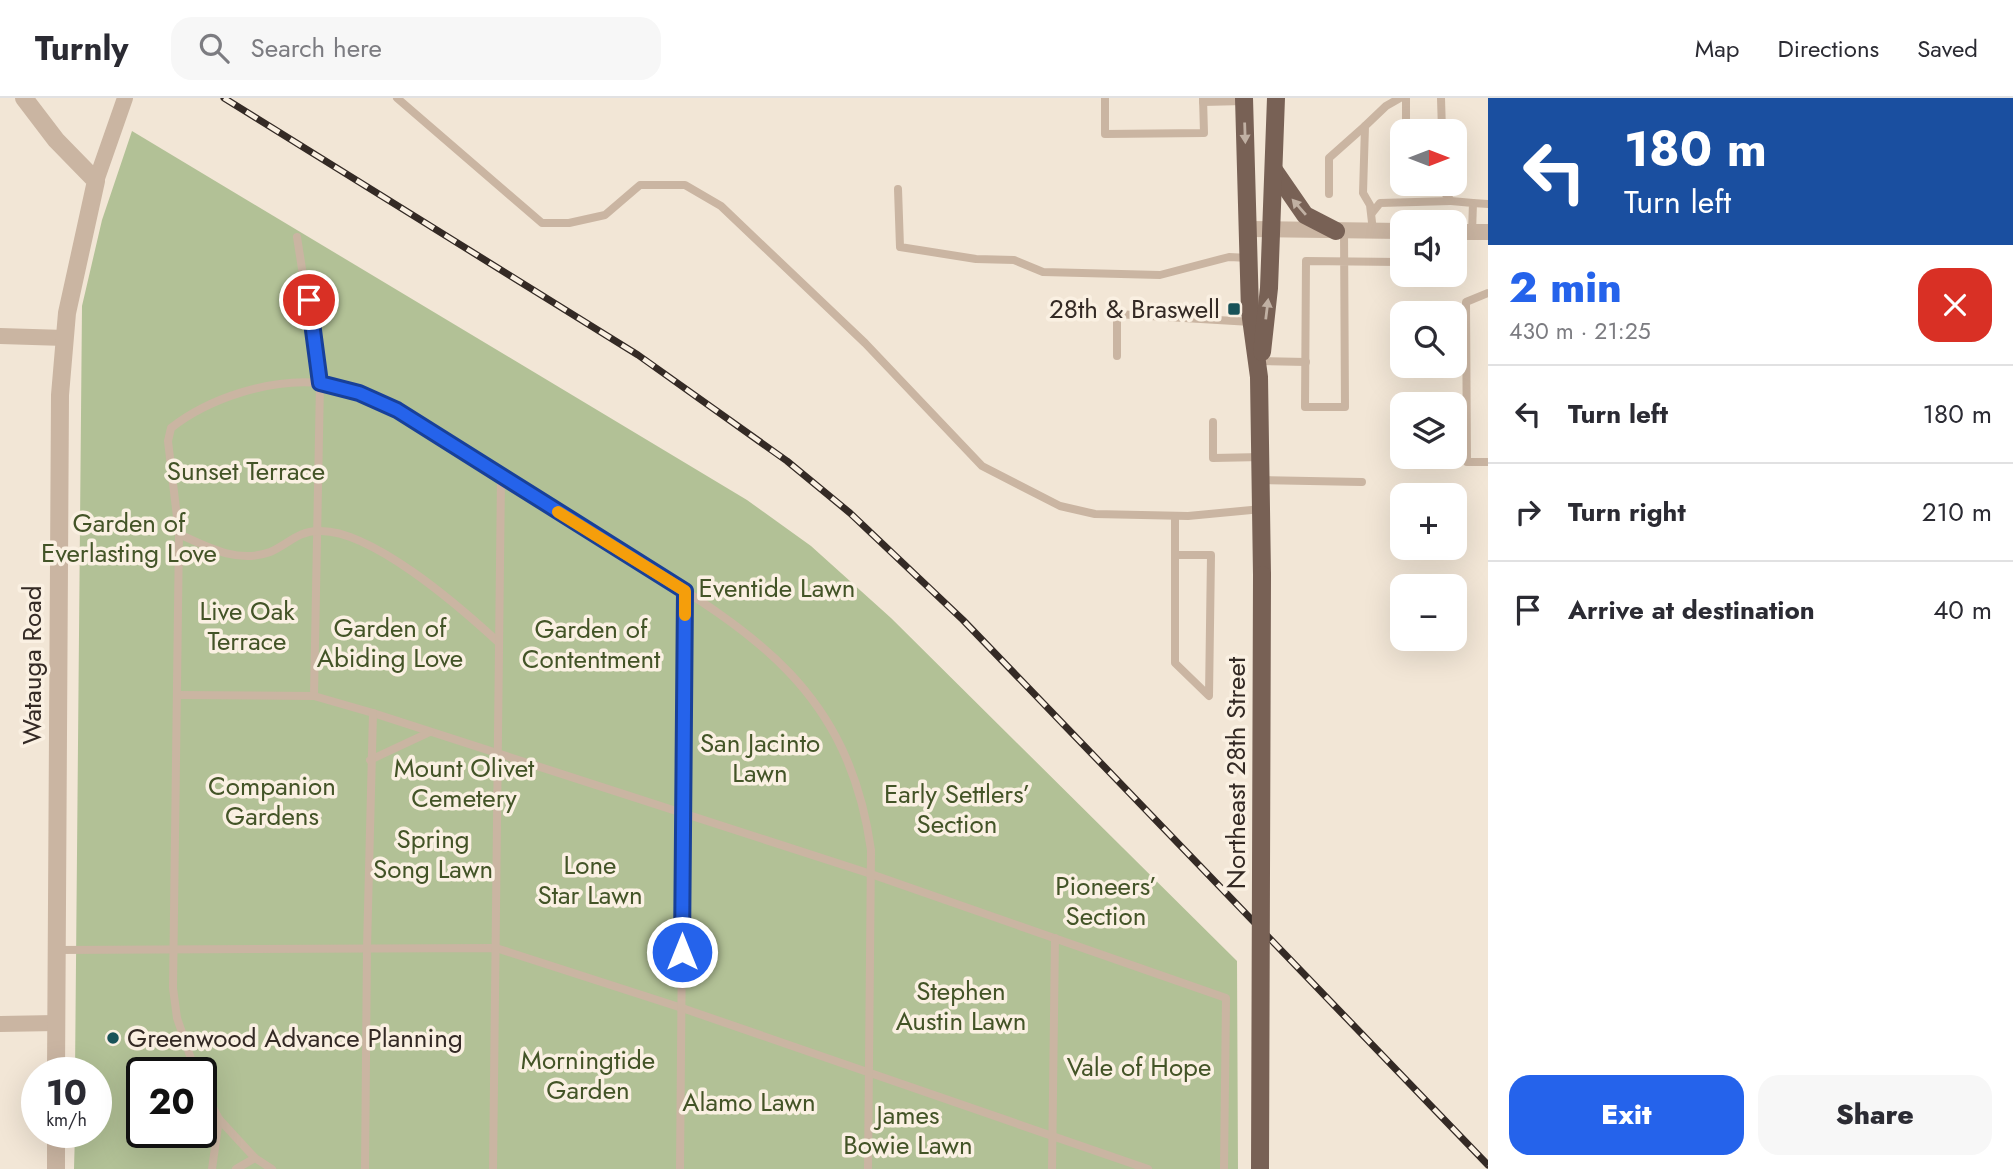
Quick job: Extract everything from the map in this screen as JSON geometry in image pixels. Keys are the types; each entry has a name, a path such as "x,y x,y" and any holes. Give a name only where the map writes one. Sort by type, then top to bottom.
{"main road":[{"name":"Northeast 28th Street","path":"1260,1169 1260,369 1269,288 1276,98"},
{"name":"Northeast 28th Street","path":"1244,99 1251,322 1260,369"},
{"path":"1274,170 1305,215 1340,231"}],"street":[{"path":"24,98 56,140 96,181"},
{"name":"Watauga Road","path":"56,1057 60,395 74,270 96,181 124,98"},
{"path":"1248,229 1390,231"},
{"path":"0,336 65,338"},
{"path":"0,1024 56,1023"},
{"path":"55,1169 56,1148"}],"lane":[{"path":"397,98 541,223 569,223 605,215 640,186 685,185 720,206 865,343 982,466 1060,506 1095,514 1175,516 1262,509"},
{"path":"1105,98 1105,134 1204,133 1203,100 1244,99"},
{"path":"1328,194 1329,158 1386,106 1400,98"},
{"path":"1406,98 1406,119"},
{"path":"1441,98 1442,119"},
{"path":"1365,126 1363,193 1372,213 1373,231"},
{"path":"898,189 900,247 976,259 1014,260 1043,272 1160,275 1229,257 1249,258"},
{"path":"1448,196 1451,201"},
{"path":"1372,213 1380,203 1393,201 1488,204"},
{"path":"1472,204 1480,232"},
{"path":"1340,231 1344,262 1345,407 1305,407 1306,261 1344,262 1390,262"},
{"path":"296,237 313,322 320,383 314,696"},
{"path":"1488,293 1466,302 1467,462 1488,463"},
{"path":"1117,356 1117,314 1251,322"},
{"path":"1260,369 1306,362"},
{"path":"190,1057 177,1018 173,947 178,534 168,441 171,428 188,415 221,400 288,383 320,383 359,393 397,410 685,591 737,625 772,653 808,692 836,734 867,820 871,850 868,873 868,1169"},
{"path":"1213,422 1213,458 1262,457"},
{"path":"493,1169 501,476"},
{"path":"1261,481 1362,482"},
{"path":"1175,516 1175,555 1175,663 1209,696 1211,555 1175,555"},
{"path":"178,534 217,552 244,556 270,552 299,534 318,530 335,532 399,562 452,599 497,641"},
{"path":"680,1169 685,591"},
{"path":"177,695 314,696 373,713 868,873 1226,998 1224,1169"},
{"path":"365,1169 370,760 373,713"},
{"path":"370,760 430,732"},
{"path":"1052,1169 1055,937"},
{"path":"57,950 173,947 496,948 682,1008 1148,1169"},
{"path":"217,1115 256,1158 272,1169"},
{"path":"212,1169 219,1119"},
{"path":"236,1169 256,1158"}],"green space":[{"name":"Mount Olivet Cemetery","path":"132,131 747,500 811,546 891,618 1237,961 1238,1169 74,1169 75,1148 112,1148 112,1057 75,1057 82,306 102,220"}],"railway":[{"path":"224,98 638,355 787,461 850,513 963,620 1488,1165"}],"slow traffic":[{"path":"558,512 685,591 685,615"}],"place":[{"name":"28th & Braswell","path":"1234,309"},
{"name":"Greenwood Advance Planning","path":"113,1038"}],"route":[{"path":"309,300 320,383 359,393 397,410 685,591 682,952"}],"park label":[{"name":"Sunset Terrace","path":"246,471"},
{"name":"Garden of Everlasting Love","path":"129,538"},
{"name":"Eventide Lawn","path":"777,588"},
{"name":"Live Oak Terrace","path":"247,626"},
{"name":"Garden of Abiding Love","path":"390,643"},
{"name":"Garden of Contentment","path":"591,644"},
{"name":"San Jacinto Lawn","path":"760,758"},
{"name":"Companion Gardens","path":"272,801"},
{"name":"Early Settlers’ Section","path":"957,809"},
{"name":"Spring Song Lawn","path":"433,854"},
{"name":"Lone Star Lawn","path":"590,880"},
{"name":"Pioneers’ Section","path":"1106,901"},
{"name":"Stephen Austin Lawn","path":"961,1006"},
{"name":"Vale of Hope","path":"1139,1067"},
{"name":"Morningtide Garden","path":"588,1074"},
{"name":"Alamo Lawn","path":"749,1102"},
{"name":"James Bowie Lawn","path":"908,1130"}]}
